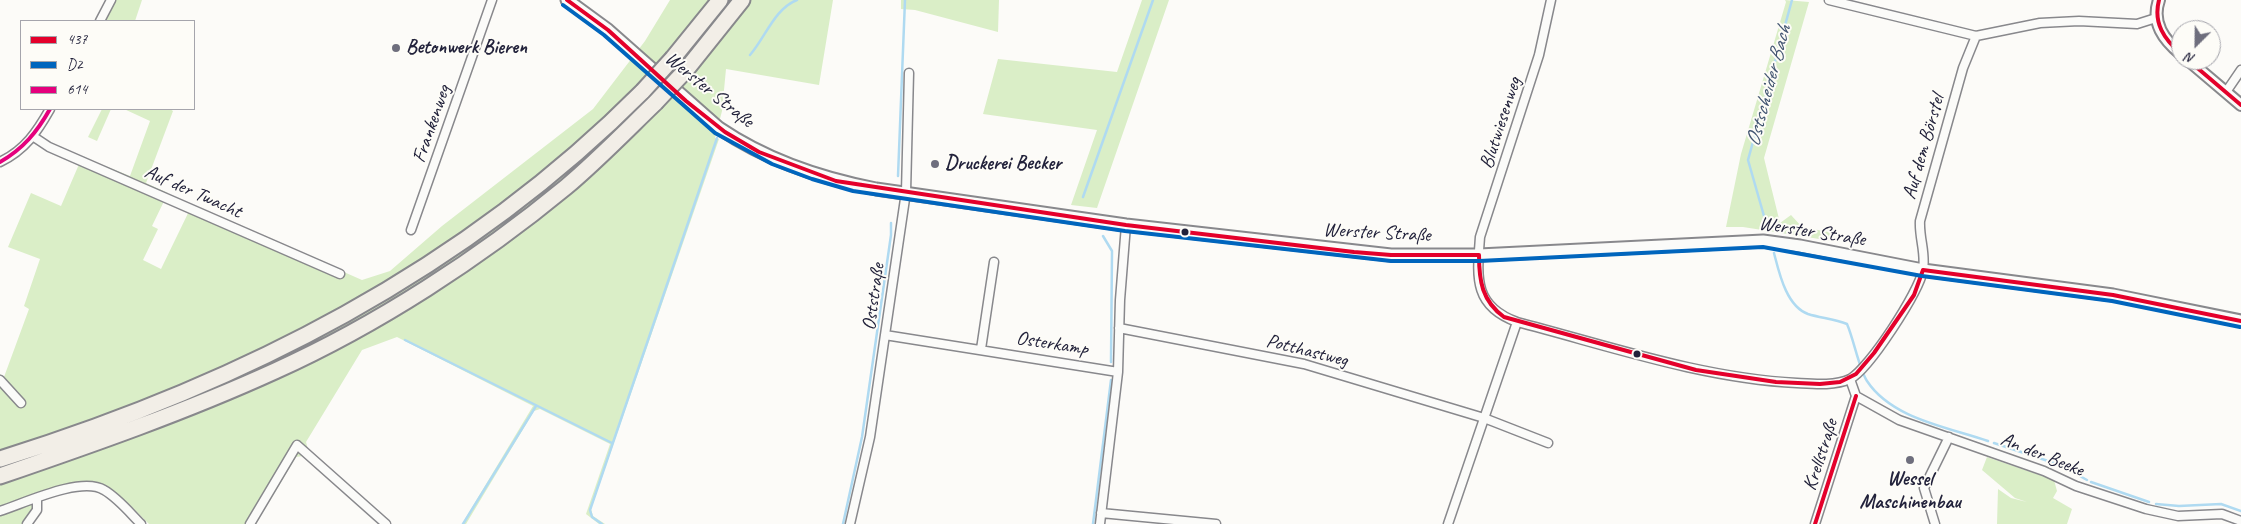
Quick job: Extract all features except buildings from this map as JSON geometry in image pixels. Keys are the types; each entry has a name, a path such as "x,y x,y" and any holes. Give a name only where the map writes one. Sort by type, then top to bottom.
{"highway":[{"path":"0,459 103,424 175,396 329,324 408,278 515,205 600,134 673,58 720,0"},
{"path":"0,476 152,424 277,370 352,332 430,285 508,232 566,186 655,103 686,70 742,0"}],"main road":[{"name":"Werster Straße","path":"567,0 628,46 718,128 759,152 836,182 1126,225 1391,255 1479,254 1763,241 1923,270 2113,296 2241,321"}],"street":[{"path":"101,20 111,0"},
{"name":"Frankenweg","path":"411,230 492,0"},
{"name":"Blutwiesenweg","path":"1551,0 1539,55 1480,236 1481,290 1484,299 1493,311 1517,322 1688,368 1741,378 1820,384 1853,377"},
{"path":"1829,0 1976,36 2040,23 2079,21 2137,24 2156,18"},
{"path":"2158,0 2156,18 2165,38 2171,44"},
{"name":"Auf dem Börstel","path":"1923,270 1924,255 1919,232 1920,221 1963,68 1976,36"},
{"path":"2200,70 2241,105"},
{"path":"2226,92 2241,70"},
{"name":"Oststraße","path":"850,524 870,437 906,192 909,73"},
{"path":"0,162 34,137 49,110"},
{"name":"Auf der Twacht","path":"34,137 50,147 340,274"},
{"path":"1100,524 1118,372 1126,225"},
{"path":"981,349 994,262"},
{"path":"1856,396 1853,377 1867,362 1914,295 1923,270"},
{"path":"1448,524 1517,322"},
{"name":"Potthastweg","path":"1119,328 1304,364 1484,418 1548,443"},
{"name":"Osterkamp","path":"885,336 981,349 1118,372"},
{"path":"0,380 21,403"},
{"name":"An der Beeke","path":"1856,396 1899,420 2044,471 2076,486 2146,510 2166,515 2222,514 2241,521"},
{"name":"Krellstraße","path":"1815,524 1856,396"},
{"path":"1935,524 1924,488 1949,437"},
{"path":"250,524 297,445 386,524"},
{"path":"0,511 73,487 95,486 110,494 141,524"},
{"path":"27,524 37,510 37,499"},
{"path":"1101,513 1216,524"}],"green space":[{"path":"112,0 142,0 135,20 102,20"},
{"path":"670,0 833,0 819,85 726,69 722,111 715,138 719,139 591,509 593,516 605,524 599,524 586,514 610,444 540,409 534,411 466,524 462,524 533,406 397,337 362,350 306,442 308,449 391,524 380,524 303,456 296,457 256,524 149,524 121,496 110,488 89,482 37,494 29,524 0,524 0,374 4,377 29,309 24,306 40,259 8,247 31,193 61,206 80,162 86,164 88,159 130,176 150,121 126,110 173,111 146,183 168,193 152,226 158,229 143,260 161,269 192,205 362,280 390,271 442,226 593,109 645,41"},
{"path":"901,0 999,0 998,32 915,10 901,9"},
{"path":"1142,0 1169,0 1097,208 1071,205 1097,130 983,114 998,59 1117,72"},
{"path":"1785,0 1809,2 1764,158 1780,223 1791,215 1802,227 1834,233 1832,241 1743,227 1726,227 1741,154 1786,2"},
{"path":"102,110 111,110 97,141 88,137"},
{"path":"1987,457 2054,480 2057,491 2053,498 2072,509 2067,524 1997,524 1998,489 2011,498 2027,502 2015,498 1982,470"}],"waterway":[{"path":"750,55 776,16 789,4 797,0"},
{"path":"898,176 905,0"},
{"path":"1083,197 1153,0"},
{"name":"Ostscheider Bach","path":"1768,230 1748,160 1792,0"},
{"path":"602,524 592,517 590,510 717,138"},
{"path":"843,524 862,437 891,235 891,223"},
{"path":"1103,236 1112,251 1111,362"},
{"name":"Ostscheider Bach","path":"1774,253 1785,288 1794,304 1800,310 1808,314 1847,324 1864,376 1878,394 1906,413 1922,420 1988,441"},
{"path":"405,340 612,443"},
{"path":"1093,524 1111,380"},
{"path":"463,524 536,406"},
{"name":"Ostscheider Bach","path":"1994,443 2060,465 2087,480"},
{"name":"Ostscheider Bach","path":"2091,482 2149,502"},
{"name":"Ostscheider Bach","path":"2156,504 2179,506 2221,504 2241,511"}],"transit line":[{"name":"437","path":"567,0 608,30 686,101 725,132 759,152 836,181 1126,225 1354,252 1391,255 1479,255"},
{"name":"437","path":"2159,0 2159,23 2161,30 2171,43"},
{"name":"D2","path":"563,5 604,35 715,133 772,164 812,179 853,191 1125,231 1391,261 1479,261 1763,247 1922,276 2112,301 2240,327"},
{"name":"437","path":"2200,70 2241,105"},
{"name":"614","path":"0,162 29,139 49,110"},
{"name":"437","path":"1479,255 1483,290 1491,304 1504,317 1696,370 1776,382 1820,384 1840,382 1856,374 1874,353 1914,295 1923,270 2113,295 2241,321"},
{"name":"437","path":"1815,524 1856,396"}],"place":[{"name":"Betonwerk Bieren","path":"396,48"},
{"name":"Druckerei Becker","path":"935,164"},
{"name":"Wessel Maschinenbau","path":"1910,460"}]}
